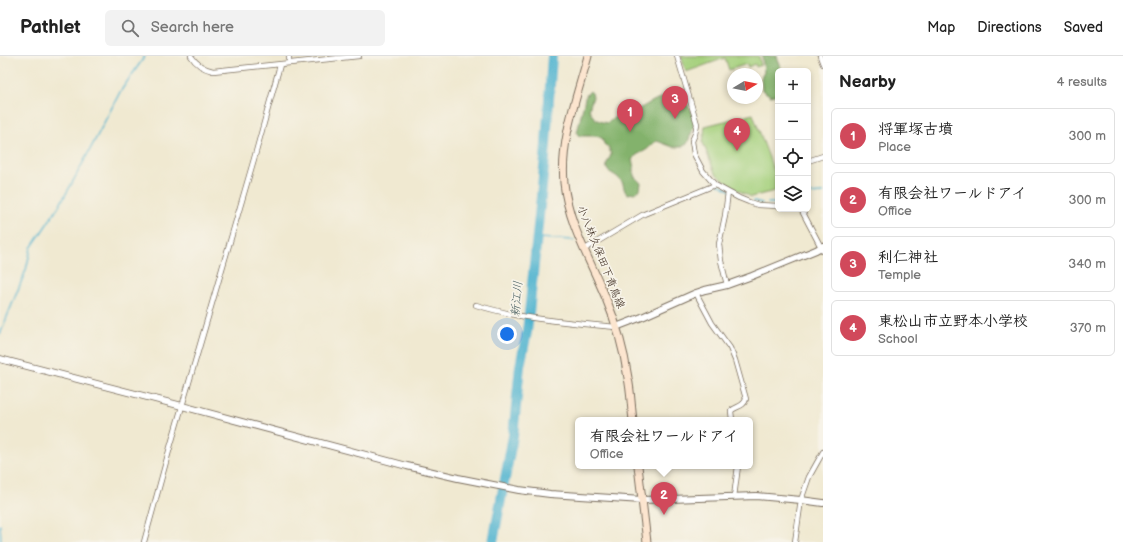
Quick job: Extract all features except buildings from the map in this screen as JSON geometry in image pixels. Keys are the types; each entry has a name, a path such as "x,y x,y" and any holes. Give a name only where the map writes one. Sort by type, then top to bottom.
{"main road":[{"name":"小八林久保田下青鳥線","path":"588,56 569,128 564,154 564,183 577,233 606,298 616,327 628,378 633,417"},
{"path":"638,469 647,542"}],"street":[{"path":"191,56 200,66 206,70 213,71 359,56"},
{"path":"289,56 289,63"},
{"path":"677,56 696,124 695,134 692,141 694,154 703,171 715,185 739,198 758,204 775,206"},
{"path":"820,56 823,64"},
{"path":"144,542 280,64"},
{"path":"811,160 823,156"},
{"path":"585,249 644,214 715,185"},
{"path":"727,285 721,261 719,244 728,192"},
{"path":"476,305 542,319 616,327 696,293 727,285 822,248 803,212"},
{"path":"696,293 712,323 730,348 740,375 746,398 745,402 741,406 734,408 731,411 732,417"},
{"path":"0,359 407,466 500,487 550,494 642,500 769,496 823,503"},
{"path":"795,542 801,500 809,478 823,452"},
{"path":"734,497 738,469"}],"green space":[{"path":"681,56 759,56 761,65 756,67 755,64 748,67 747,64 735,68 728,68 725,58 686,72"},
{"path":"762,56 777,56 781,68 775,68 775,95 771,96 763,91 764,72"},
{"path":"590,91 593,97 589,109 590,112 598,120 607,123 618,115 627,111 637,110 655,100 672,94 678,95 691,109 695,124 687,144 681,147 673,147 657,141 632,160 634,176 641,183 640,189 635,193 627,194 621,180 608,171 606,165 611,155 609,148 604,144 602,138 596,136 579,136 577,133 585,98"},
{"path":"753,114 775,174 775,191 751,197 732,187 715,173 703,143 705,126"}],"waterway":[{"path":"0,334 26,270 31,248 71,185 120,92 145,56"},
{"name":"新江川","path":"493,542 513,436 520,366 527,332 545,158 552,56"},
{"path":"717,183 731,191"},
{"path":"811,194 823,193"},
{"path":"754,201 762,203"},
{"path":"768,203 775,203"},
{"path":"537,238 574,240"},
{"path":"592,241 597,239"},
{"path":"0,525 1,542"}],"place":[{"name":"利仁神社","path":"675,119"},
{"name":"将軍塚古墳","path":"630,132"},
{"name":"東松山市立野本小学校","path":"737,151"},
{"name":"有限会社ワールドアイ","path":"664,515"}]}
